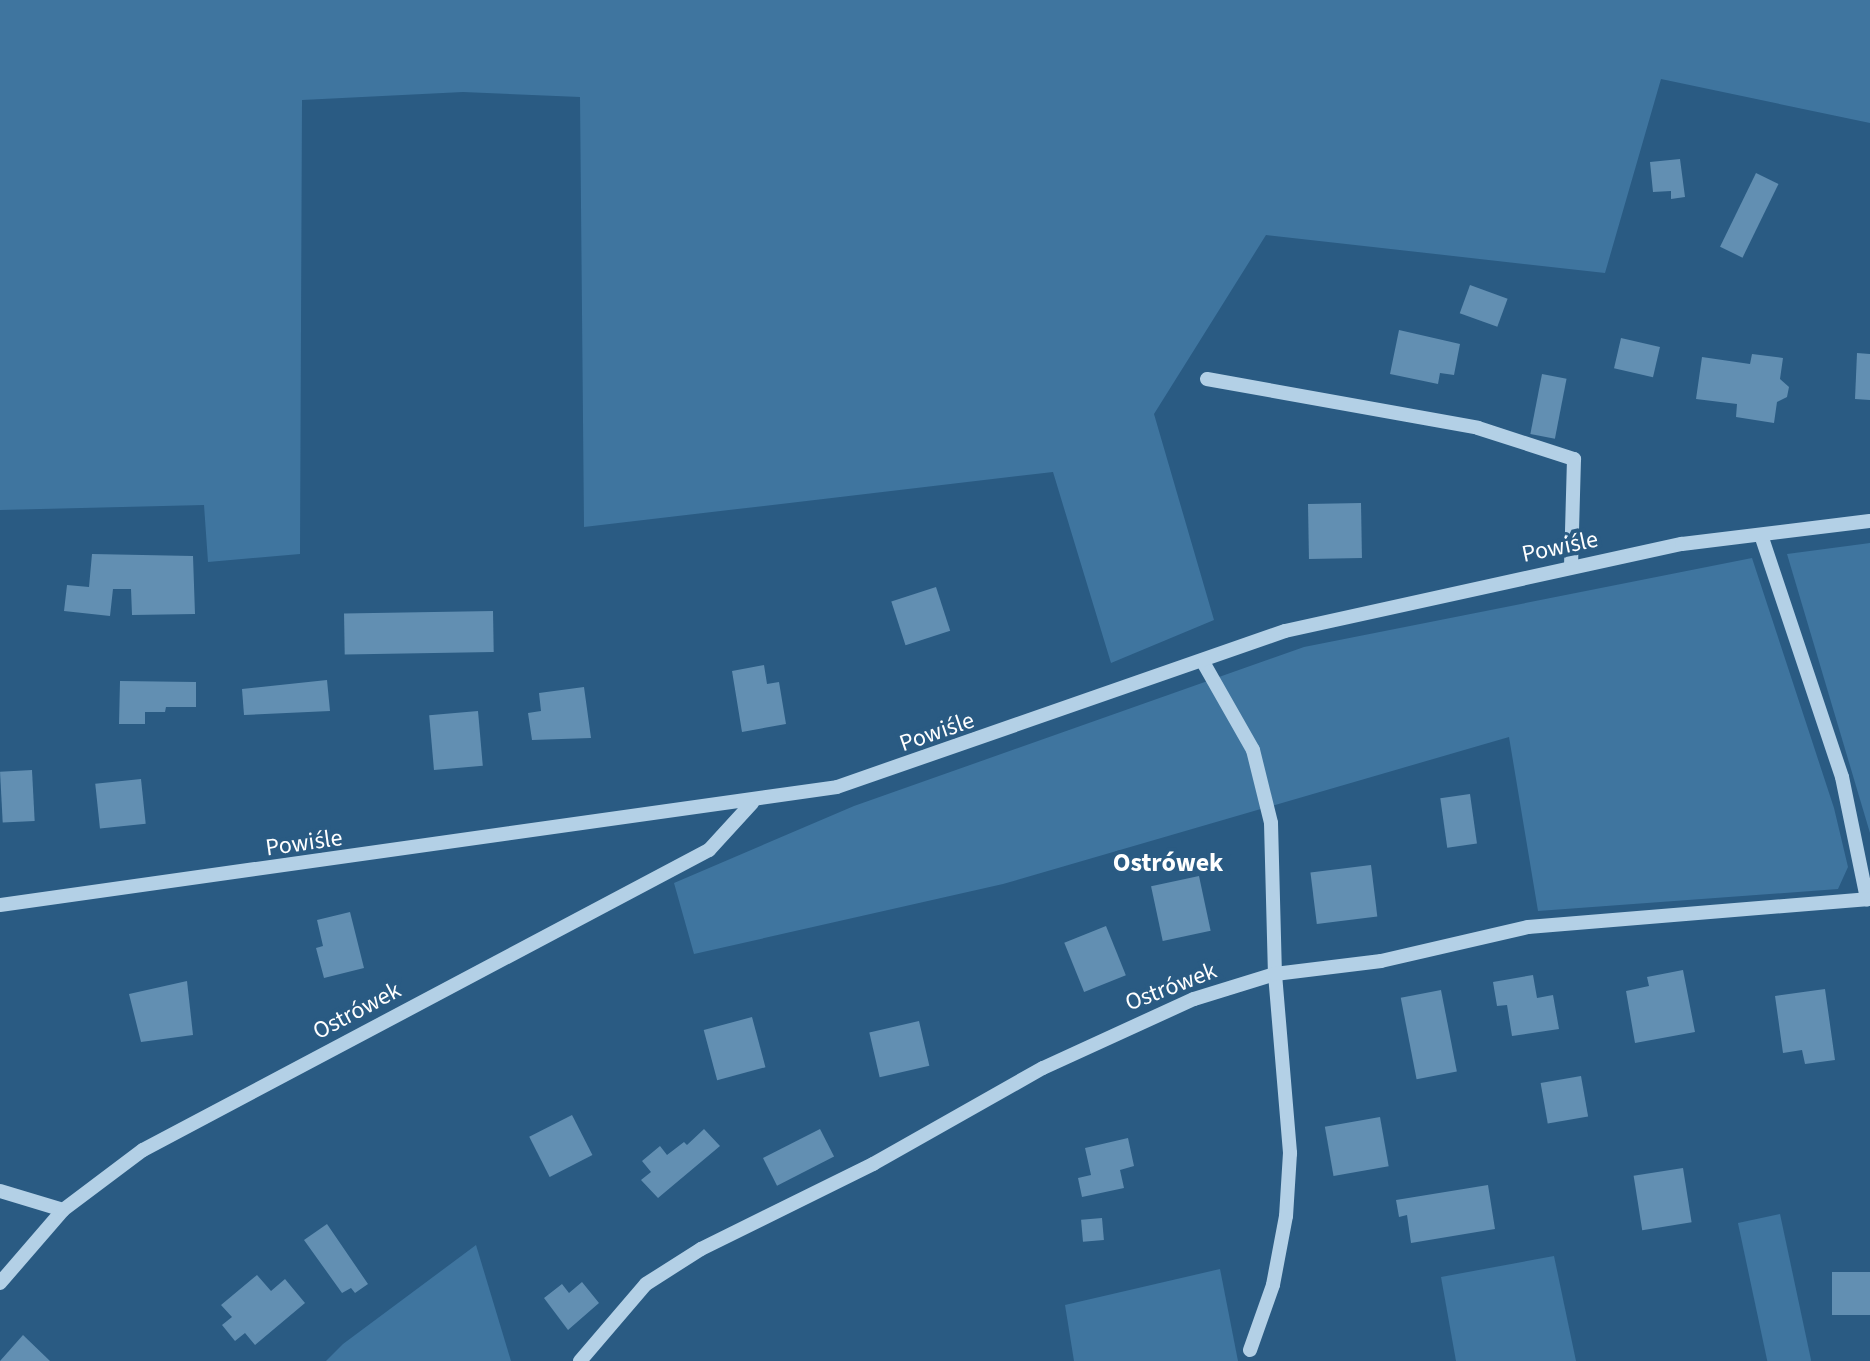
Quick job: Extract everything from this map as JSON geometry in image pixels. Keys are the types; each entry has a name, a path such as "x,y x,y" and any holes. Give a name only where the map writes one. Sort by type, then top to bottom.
{"street":[{"path":"1207,379 1478,428 1574,459 1571,567"},
{"name":"Powiśle","path":"0,905 752,803 837,787 905,767 1285,631 1682,544 1870,521"},
{"path":"1761,535 1842,777 1868,899"},
{"path":"1203,662 1253,750 1266,793 1275,974 1286,1078 1286,1216 1273,1285 1250,1350"},
{"name":"Ostrówek","path":"0,1283 63,1210 143,1150 709,850 752,803"},
{"name":"Ostrówek","path":"580,1361 646,1284 701,1249 873,1164 1120,1031 1275,974 1381,961 1528,927 1868,899"},
{"path":"0,1191 63,1210"}],"shaded area":[{"path":"0,0 1870,0 1870,123 1661,79 1605,273 1266,235 1154,414 1214,620 1111,663 1053,472 584,527 580,97 463,92 302,100 300,554 208,562 204,505 0,510"},
{"path":"1870,543 1870,833 1787,554"},
{"path":"1752,558 1834,808 1848,867 1838,889 1538,911 1509,737 1003,884 694,954 674,883 854,806 1304,647"},
{"path":"1780,1214 1811,1361 1767,1361 1738,1223"},
{"path":"476,1245 511,1361 326,1361 343,1344"},
{"path":"1554,1256 1576,1361 1456,1361 1441,1277"},
{"path":"1220,1269 1238,1361 1074,1361 1065,1305"}],"building":[{"path":"1680,159 1685,197 1671,199 1671,191 1653,192 1650,162"},
{"path":"1756,173 1778,184 1743,258 1720,247"},
{"path":"1470,285 1508,299 1497,327 1460,313"},
{"path":"1399,330 1460,344 1454,375 1440,373 1438,384 1390,374"},
{"path":"1621,338 1660,347 1653,377 1614,368"},
{"path":"1857,353 1870,354 1870,400 1855,399"},
{"path":"1752,354 1783,358 1780,379 1789,387 1787,397 1777,402 1774,423 1736,417 1737,404 1696,399 1702,357 1750,364"},
{"path":"1542,374 1567,379 1555,439 1530,434"},
{"path":"1361,503 1362,558 1309,559 1308,504"},
{"path":"92,554 193,556 195,614 132,615 131,589 113,589 110,616 64,611 67,585 89,587"},
{"path":"936,587 950,631 906,645 891,602"},
{"path":"493,611 494,652 345,655 344,614"},
{"path":"764,665 767,684 779,682 786,724 742,732 732,671"},
{"path":"327,680 330,711 244,715 242,689"},
{"path":"120,681 196,682 196,707 166,707 165,712 145,712 145,724 119,724"},
{"path":"584,687 591,738 532,740 528,713 541,711 539,693"},
{"path":"478,711 483,766 434,770 429,715"},
{"path":"32,770 35,821 3,823 0,772"},
{"path":"141,779 146,824 100,829 95,784"},
{"path":"1470,794 1477,844 1447,848 1440,798"},
{"path":"1371,865 1377,917 1317,924 1310,872"},
{"path":"1199,876 1211,931 1163,941 1151,886"},
{"path":"350,912 364,968 324,978 316,948 323,946 317,920"},
{"path":"1106,926 1126,975 1084,992 1064,943"},
{"path":"1683,970 1695,1032 1635,1043 1626,991 1649,986 1647,977"},
{"path":"1533,975 1537,998 1553,995 1559,1029 1512,1036 1507,1005 1497,1006 1493,982"},
{"path":"187,981 193,1035 141,1042 129,994"},
{"path":"1825,989 1835,1060 1805,1064 1802,1050 1783,1053 1775,996"},
{"path":"1441,990 1457,1071 1417,1079 1401,998"},
{"path":"752,1017 765,1067 717,1080 704,1030"},
{"path":"919,1021 929,1066 880,1077 869,1032"},
{"path":"1581,1076 1588,1116 1548,1123 1541,1083"},
{"path":"572,1115 592,1155 550,1177 529,1137"},
{"path":"1380,1117 1389,1166 1334,1176 1325,1127"},
{"path":"704,1129 720,1146 658,1198 641,1180 651,1172 642,1161 660,1146 667,1155 684,1142 687,1145"},
{"path":"820,1129 834,1157 777,1186 763,1158"},
{"path":"1128,1138 1134,1166 1120,1170 1124,1188 1082,1197 1078,1178 1091,1175 1085,1148"},
{"path":"1683,1168 1692,1222 1642,1230 1634,1176"},
{"path":"1488,1185 1495,1229 1411,1243 1407,1215 1399,1217 1396,1200"},
{"path":"1102,1218 1104,1240 1083,1242 1081,1220"},
{"path":"327,1224 368,1284 355,1293 351,1288 342,1293 304,1240"},
{"path":"1832,1272 1870,1272 1870,1315 1832,1315"},
{"path":"257,1275 271,1291 285,1279 305,1303 255,1345 245,1333 235,1341 222,1325 232,1317 221,1305"},
{"path":"582,1282 599,1303 568,1330 544,1298 562,1284 569,1293"},
{"path":"23,1335 50,1361 0,1361"}],"district":[{"name":"Ostrówek","path":"1168,863"}]}
